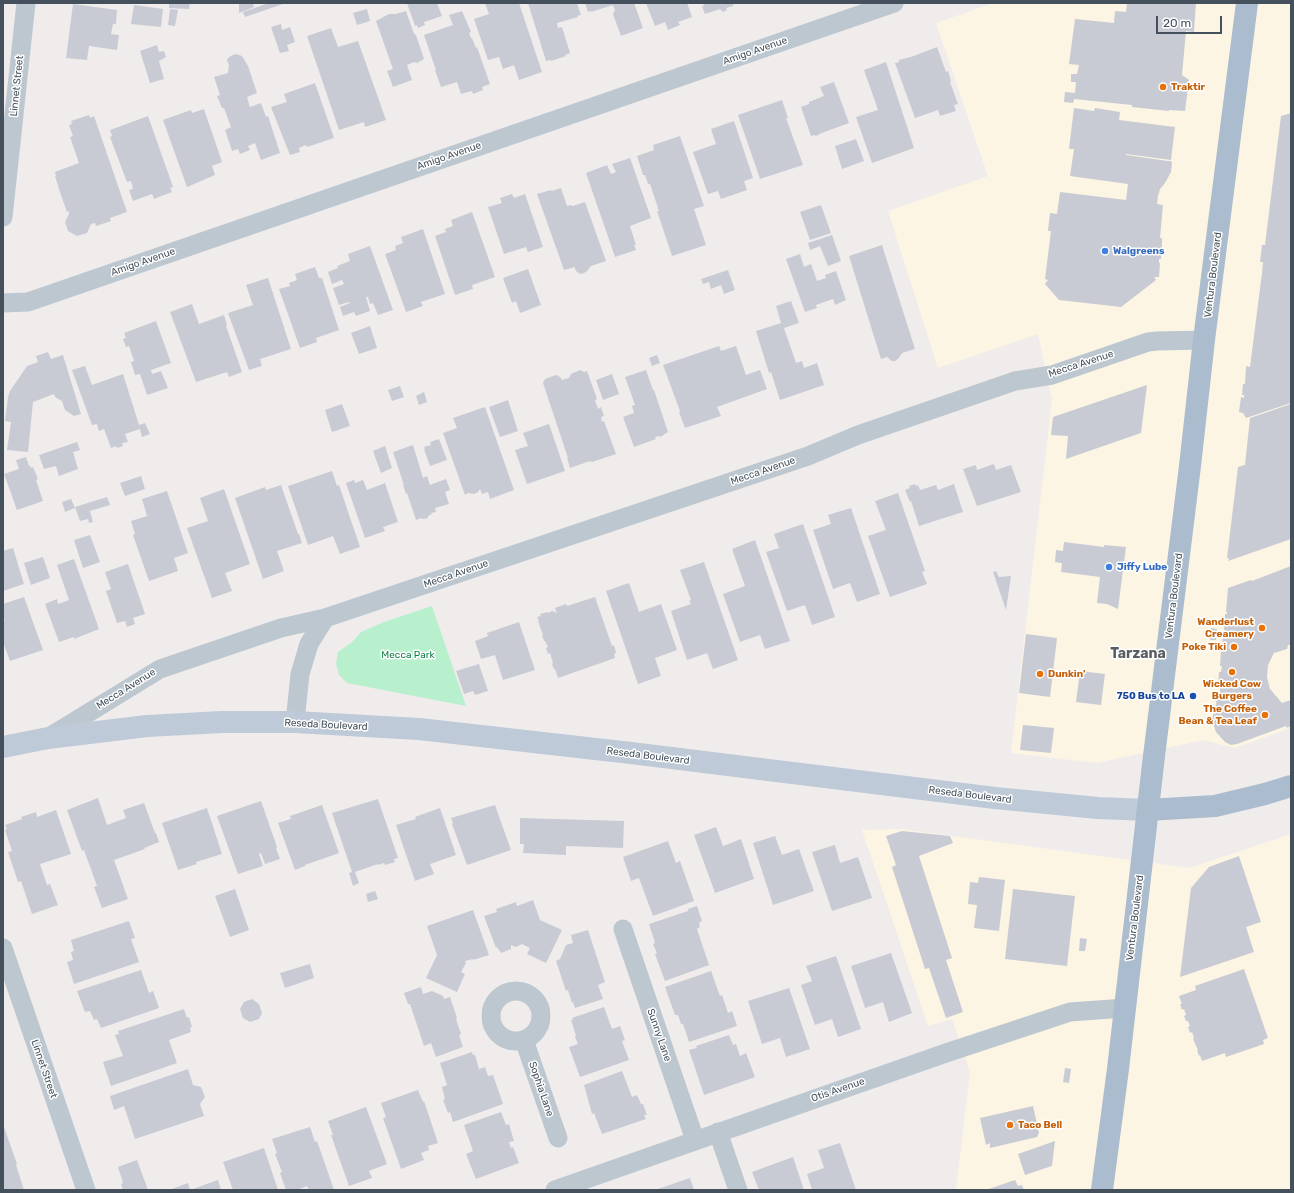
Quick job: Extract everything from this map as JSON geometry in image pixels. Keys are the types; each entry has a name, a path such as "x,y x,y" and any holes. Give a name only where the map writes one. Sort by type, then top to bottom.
{"main road":[{"name":"Ventura Boulevard","path":"1102,1190 1204,340 1247,3"},
{"name":"Reseda Boulevard","path":"3,747 48,738 147,726 222,722 295,722 419,729 631,753 995,798 1098,808 1148,810 1215,806 1291,786"}],"street":[{"name":"Linnet Street","path":"3,217 26,3"},
{"name":"Amigo Avenue","path":"3,303 28,302 894,3"},
{"name":"Mecca Avenue","path":"48,738 160,669 281,628 325,618 808,456 858,435 1015,381 1052,375 1157,340 1204,340"},
{"path":"295,722 300,674 309,644 325,618"},
{"name":"Sunny Lane","path":"623,929 695,1140"},
{"name":"Linnet Street","path":"3,948 86,1190"},
{"name":"Otis Avenue","path":"555,1190 586,1185 695,1140 1070,1012 1125,1008"},
{"name":"Sophia Lane","path":"524,1040 558,1138"},
{"path":"718,1132 738,1190"}],"shaded area":[{"path":"994,3 1291,3 1291,728 1235,748 1203,740 1097,763 1011,753 1052,400 1038,334 938,368 888,211 988,176 936,23"},
{"path":"900,829 1190,868 1291,834 1291,1190 956,1190 970,1072 952,1019 928,1026 862,830"}],"green space":[{"name":"Mecca Park","path":"432,606 466,706 347,683 339,675 336,664 338,652 352,642 361,632 384,622"}],"building":[{"path":"169,3 190,3 189,9 169,8"},
{"path":"239,3 253,3 254,7 239,13"},
{"path":"269,3 286,3 245,17 243,12"},
{"path":"407,3 437,3 442,16 424,22 425,25 418,28 417,25 415,26"},
{"path":"485,3 519,3 542,72 519,80 514,65 503,69 499,57 488,60 474,19 489,14"},
{"path":"528,3 577,3 581,15 557,23 558,28 562,27 570,53 565,55 566,56 551,61 546,61"},
{"path":"585,3 634,3 643,28 621,36 613,14 615,10 613,5 588,12"},
{"path":"646,3 687,3 692,17 678,22 680,25 668,30 665,22 655,26"},
{"path":"703,3 733,3 733,6 726,8 727,10 723,12 720,9 705,14 702,6 704,6"},
{"path":"1127,3 1196,3 1194,32 1186,31 1182,75 1189,80 1185,111 1169,111 1132,107 1132,105 1074,99 1073,103 1064,102 1065,92 1075,93 1076,82 1071,82 1071,74 1077,74 1079,65 1069,64 1075,19 1114,23 1115,11 1126,12"},
{"path":"73,4 117,10 116,24 113,24 111,34 119,35 117,50 89,46 87,60 66,58"},
{"path":"134,5 163,9 161,27 131,24"},
{"path":"170,9 178,10 175,26 168,25"},
{"path":"367,9 370,21 357,25 353,13"},
{"path":"406,11 424,59 417,63 414,62 407,65 412,80 393,87 387,71 393,69 376,21 389,14 396,14"},
{"path":"462,11 471,32 469,33 476,48 477,47 490,84 482,87 483,90 473,94 472,91 461,94 457,82 441,87 424,35 453,25 449,15"},
{"path":"281,24 282,30 290,27 295,42 287,45 289,51 280,53 271,27"},
{"path":"331,28 338,47 358,41 386,120 365,127 364,122 339,130 307,36"},
{"path":"157,45 159,52 164,51 166,57 159,61 164,79 150,83 140,51"},
{"path":"937,47 946,72 948,71 950,82 958,104 954,105 956,111 940,116 938,110 915,118 895,63 899,62 899,60"},
{"path":"236,54 242,56 248,66 257,93 247,97 250,107 261,103 266,117 268,116 280,153 261,160 255,143 248,146 250,150 240,154 238,149 232,151 225,130 231,127 224,108 222,108 217,96 220,95 214,77 228,73 229,65 227,60 229,57"},
{"path":"886,62 914,148 872,163 856,117 878,110 864,70"},
{"path":"834,82 849,123 819,135 811,136 801,107 824,96 820,87"},
{"path":"315,83 334,138 307,147 306,145 299,148 300,152 290,155 271,107 287,102 284,94"},
{"path":"782,100 788,118 786,118 803,165 760,179 738,115"},
{"name":"Walgreens","path":"1074,108 1094,111 1095,108 1120,112 1119,120 1175,127 1171,160 1126,154 1171,161 1172,163 1171,172 1160,189 1157,204 1163,205 1159,277 1154,277 1156,280 1121,307 1059,300 1045,284 1048,280 1045,279 1051,231 1048,231 1050,213 1057,214 1060,192 1126,200 1128,184 1070,176 1074,149 1069,149"},
{"path":"204,109 222,162 212,166 215,175 187,187 163,120 191,110 192,113"},
{"path":"1291,113 1291,403 1246,418 1243,413 1239,412 1241,397 1244,398 1244,395 1242,395 1243,384 1245,384 1246,366 1250,367 1262,273 1263,262 1260,262 1262,245 1265,245 1281,116"},
{"path":"89,115 90,118 94,116 127,212 110,218 111,221 96,226 95,223 91,224 87,233 77,236 68,231 65,222 69,211 67,212 55,172 79,163 70,137 73,136 69,125 72,124 71,121"},
{"path":"148,116 173,187 170,188 172,192 154,199 152,194 133,201 129,190 133,189 131,181 127,182 110,137 112,136 110,130"},
{"path":"734,121 753,178 744,181 747,190 721,199 718,191 708,194 693,152 716,144 711,129"},
{"path":"680,136 704,206 694,209 706,245 672,256 650,184 648,184 645,175 643,175 637,156 654,150 653,145"},
{"path":"856,139 864,161 842,169 835,146"},
{"path":"630,158 651,218 630,226 636,245 634,245 636,250 615,257 586,173 607,165 611,174 616,172 612,164"},
{"path":"561,188 567,206 573,206 585,202 606,261 591,266 587,271 581,274 577,272 575,267 564,270 537,194"},
{"path":"512,194 514,198 525,194 543,247 528,252 526,247 504,254 488,207 502,203 500,198"},
{"path":"821,205 831,233 810,240 800,212"},
{"path":"472,212 495,277 472,285 473,289 455,295 435,236 446,232 445,229 453,226 451,220"},
{"path":"423,229 445,294 421,302 423,306 406,312 385,254 396,250 395,246 403,243 401,237"},
{"path":"832,235 841,261 828,266 820,246 810,250 808,243"},
{"path":"882,245 915,349 902,353 895,361 892,361 887,357 881,359 849,256"},
{"path":"370,246 393,310 378,315 373,303 370,304 368,297 366,297 370,311 356,316 354,312 343,316 340,307 350,303 339,305 333,288 344,284 342,280 332,284 328,272 338,268 337,266 350,261 348,254"},
{"path":"800,254 804,267 811,264 817,281 826,278 825,275 836,271 846,300 835,305 833,299 816,305 817,308 805,312 786,259"},
{"path":"315,267 319,278 322,278 339,330 316,338 317,342 300,348 279,289 290,286 289,283 297,280 295,274"},
{"path":"528,269 541,305 520,313 516,301 512,303 503,278"},
{"path":"728,270 735,290 724,294 721,285 711,289 709,282 703,284 701,279"},
{"path":"268,278 291,349 260,359 262,366 249,370 228,313 253,305 246,285"},
{"path":"791,301 799,323 784,328 796,363 802,361 804,368 817,363 824,385 780,400 771,372 769,373 756,331 781,323 776,306"},
{"path":"192,304 199,324 224,315 226,326 242,372 229,377 227,372 196,382 170,312"},
{"path":"156,321 171,363 151,370 152,374 161,371 168,388 147,395 140,374 135,375 131,362 134,361 129,346 126,347 123,339 126,338 124,333"},
{"path":"370,326 377,348 359,354 351,333"},
{"path":"719,346 721,351 736,346 746,375 760,370 767,389 717,407 721,416 685,428 663,365"},
{"path":"48,352 51,359 63,355 81,414 74,416 65,410 62,401 55,397 54,394 33,402 28,452 7,450 11,422 5,421 10,391 27,366 38,362 36,356"},
{"path":"657,355 660,363 652,366 649,358"},
{"path":"85,366 92,385 123,374 139,425 145,423 150,434 142,437 140,429 125,434 128,442 122,443 123,446 111,448 104,429 99,431 97,424 92,425 72,370"},
{"path":"580,370 584,372 587,371 597,399 595,400 598,409 601,407 604,416 601,417 602,422 604,421 616,454 570,468 543,383 545,379 556,375 562,380 569,378 571,374"},
{"path":"646,370 668,432 660,437 655,437 656,439 634,447 623,417 634,413 632,406 635,405 625,377"},
{"path":"612,374 619,394 603,400 596,380"},
{"path":"1147,385 1141,433 1066,459 1068,436 1051,435 1053,417"},
{"path":"400,386 404,397 392,401 388,390"},
{"path":"424,392 427,402 419,405 416,396"},
{"path":"508,400 518,431 500,437 489,407"},
{"path":"342,404 350,426 332,432 325,410"},
{"path":"1291,404 1291,539 1228,561 1229,558 1227,558 1238,467 1245,465 1250,418"},
{"path":"485,407 514,490 490,499 488,492 482,494 480,489 474,494 468,493 465,495 443,433 457,428 453,418"},
{"path":"549,424 565,471 527,484 515,450 528,446 523,433"},
{"path":"439,439 447,460 430,466 424,447 431,445 430,442"},
{"path":"77,442 80,450 73,452 78,469 59,476 56,466 44,469 39,455"},
{"path":"413,445 423,478 427,476 430,485 446,479 450,490 445,492 449,504 435,508 436,512 431,513 432,514 428,516 428,518 416,520 393,452"},
{"path":"385,446 392,468 381,473 373,451"},
{"path":"26,457 29,466 30,465 31,468 33,467 38,479 36,480 43,501 17,510 4,474 19,469 16,460"},
{"path":"994,464 996,470 1011,465 1021,492 977,506 963,469 976,465 977,470"},
{"path":"332,471 337,486 339,485 360,547 340,554 333,536 308,545 288,486"},
{"path":"141,476 145,489 125,496 120,483"},
{"path":"354,480 355,483 363,480 367,490 385,483 398,522 383,527 385,531 365,538 346,483"},
{"path":"915,484 916,486 918,485 920,490 936,485 938,490 954,484 963,512 919,526 911,501 910,502 905,490 910,488 909,486"},
{"path":"281,485 302,543 277,551 284,571 263,579 235,498 265,487 266,490"},
{"path":"224,489 250,564 225,573 232,591 212,598 187,528 208,521 200,498"},
{"path":"167,491 188,553 174,558 178,571 149,581 133,535 135,534 131,521 147,516 142,499"},
{"path":"898,493 925,571 922,572 927,584 890,597 868,536 886,530 875,501"},
{"path":"107,497 110,505 90,511 93,522 89,523 88,519 80,521 75,507"},
{"path":"71,499 75,508 65,512 62,502"},
{"path":"851,508 880,594 857,602 850,583 833,589 813,530 831,524 828,515"},
{"path":"803,524 835,617 812,625 805,605 787,611 766,552 779,548 774,534"},
{"path":"90,535 100,562 83,568 74,540"},
{"path":"755,540 790,641 765,649 760,635 740,642 723,594 745,586 732,549"},
{"path":"1064,542 1104,547 1104,545 1126,547 1118,609 1107,604 1097,603 1100,577 1061,572 1062,563 1055,562 1056,550 1063,551"},
{"path":"13,548 24,584 3,591 3,551"},
{"path":"43,557 50,578 31,585 24,563"},
{"path":"74,559 99,629 74,639 74,637 59,642 45,604 57,599 58,604 69,600 57,565"},
{"path":"704,562 738,660 713,669 707,653 687,660 671,611 691,604 689,601 691,600 680,570"},
{"path":"128,564 145,614 133,618 135,624 127,627 125,621 117,623 106,591 111,589 105,572"},
{"path":"1291,566 1290,645 1288,645 1287,649 1274,653 1268,665 1267,677 1270,689 1282,703 1291,700 1291,726 1287,728 1286,726 1231,745 1225,742 1216,732 1213,723 1215,720 1212,719 1214,712 1219,713 1218,707 1216,707 1217,692 1220,692 1220,688 1218,688 1219,672 1221,672 1222,666 1220,666 1221,651 1223,652 1224,648 1222,648 1223,633 1225,633 1225,614 1227,614 1228,588 1251,580 1252,581"},
{"path":"996,571 999,577 1011,576 1006,610 993,572"},
{"path":"629,583 639,612 661,604 677,650 655,658 661,676 638,684 606,591"},
{"path":"24,597 43,650 10,661 3,642 3,621 5,620 3,618 3,604"},
{"path":"595,597 612,646 614,645 616,653 614,654 615,658 558,678 552,664 550,653 548,654 546,648 548,647 544,641 537,617 541,616 540,614 552,611 557,613 555,608 566,604 567,606"},
{"path":"519,622 535,670 503,680 495,655 481,659 475,641 488,636 487,633"},
{"path":"1211,628 1217,629 1216,640 1210,640"},
{"path":"1026,634 1057,638 1050,697 1019,693"},
{"path":"479,664 488,691 475,695 473,691 464,694 456,671"},
{"path":"1080,671 1105,674 1101,705 1076,702"},
{"path":"1023,725 1054,728 1051,753 1020,750"},
{"path":"98,798 107,825 126,818 123,810 144,803 159,842 144,848 145,849 114,860 128,899 102,908 94,887 97,886 67,810"},
{"path":"378,799 398,858 394,859 395,862 385,865 384,863 378,864 355,872 359,883 353,886 349,873 352,872 332,813"},
{"path":"261,801 280,859 265,864 261,853 259,854 263,866 238,874 217,816"},
{"path":"322,805 339,853 295,870 278,823 291,819 290,816"},
{"path":"495,805 511,850 467,865 451,818"},
{"path":"207,808 222,854 196,862 197,864 178,870 162,823"},
{"path":"440,808 456,855 430,864 434,874 415,881 396,825 416,819 415,817"},
{"path":"56,810 71,854 40,864 47,885 50,884 58,905 32,914 21,881 18,882 8,852 12,851 5,830 7,829 5,825 36,812 37,817"},
{"path":"520,818 624,821 623,848 566,846 566,855 523,853 524,844 520,844"},
{"path":"716,827 723,846 741,839 754,879 715,893 694,835"},
{"path":"902,831 950,836 953,843 919,856 952,958 946,960 963,1012 946,1018 929,968 925,969 892,867 896,865 886,836"},
{"path":"775,836 782,855 799,849 814,891 773,905 753,843"},
{"path":"668,841 676,863 680,861 694,901 653,916 639,878 631,881 623,857"},
{"path":"835,845 840,863 858,857 872,898 832,911 812,852"},
{"path":"1239,856 1261,922 1246,927 1254,952 1180,977 1191,888 1209,867"},
{"path":"979,877 1005,880 999,931 974,928 977,905 968,904 970,882 978,883"},
{"path":"235,889 249,930 230,937 215,896"},
{"path":"1013,889 1075,896 1067,966 1005,959"},
{"path":"375,891 378,899 368,902 366,894"},
{"path":"533,900 540,920 562,930 546,963 527,954 530,948 522,944 516,947 511,945 511,949 501,953 497,947 496,948 484,916 497,912 496,909 516,902 517,906"},
{"path":"697,906 702,921 699,923 700,927 697,929 709,965 665,981 655,954 657,953 653,944 655,943 649,924 688,911 688,909"},
{"path":"473,910 489,955 465,961 466,963 461,972 465,974 457,992 426,978 437,955 427,926"},
{"path":"129,921 135,938 131,939 139,962 74,984 67,962 73,960 71,952 74,951 71,940"},
{"path":"588,930 605,982 598,985 603,999 575,1008 568,990 566,991 556,961 560,959 566,945 573,943 571,935"},
{"path":"1080,938 1087,939 1085,951 1079,951"},
{"path":"891,953 912,1013 889,1022 883,1002 865,1008 851,966"},
{"path":"836,956 861,1029 838,1037 832,1019 815,1025 801,985 812,981 806,966"},
{"path":"310,964 314,978 285,988 280,973"},
{"path":"1244,969 1268,1038 1263,1040 1264,1044 1226,1057 1225,1053 1202,1061 1193,1039 1192,1032 1190,1033 1188,1027 1190,1026 1184,1016 1186,1015 1184,1009 1182,1010 1180,1004 1182,1004 1179,996 1196,990 1195,986"},
{"path":"141,970 149,993 153,991 159,1008 101,1028 97,1019 94,1020 90,1011 85,1012 77,991"},
{"path":"711,971 728,1013 732,1011 737,1026 689,1042 683,1024 681,1024 678,1015 675,1015 665,987"},
{"path":"421,987 423,994 432,991 443,996 444,999 450,997 457,1018 456,1019 461,1034 459,1035 463,1047 436,1057 431,1043 424,1046 410,1004 408,1004 404,993"},
{"path":"789,988 810,1049 786,1057 780,1038 762,1044 748,1001"},
{"path":"252,999 259,1004 262,1013 259,1019 250,1022 243,1018 240,1009 244,1002"},
{"path":"604,1007 612,1029 620,1026 625,1040 622,1041 629,1060 580,1077 569,1047 578,1044 571,1020 573,1020 572,1018"},
{"path":"184,1009 187,1018 189,1017 192,1027 190,1028 191,1032 169,1040 177,1063 111,1086 103,1062 123,1056 115,1035 119,1034 118,1031"},
{"path":"729,1035 733,1045 736,1044 740,1056 746,1053 755,1077 704,1095 689,1050 697,1048 696,1046"},
{"path":"472,1052 473,1055 475,1055 479,1069 485,1067 488,1076 493,1075 503,1104 453,1122 450,1112 448,1113 443,1100 445,1099 442,1087 447,1085 440,1063"},
{"path":"1065,1068 1071,1069 1069,1083 1063,1082"},
{"path":"188,1069 193,1085 201,1087 205,1097 200,1104 204,1116 135,1139 124,1106 114,1110 110,1096"},
{"path":"622,1071 632,1097 637,1095 641,1104 643,1104 647,1115 644,1115 646,1119 602,1134 594,1113 592,1114 584,1085"},
{"path":"418,1090 423,1102 424,1101 438,1143 428,1146 429,1150 421,1153 424,1160 401,1169 383,1118 386,1117 381,1103"},
{"name":"Taco Bell","path":"1033,1106 1039,1133 1037,1137 990,1148 990,1143 986,1145 980,1118"},
{"path":"366,1107 387,1164 369,1171 372,1178 349,1186 331,1135 333,1135 328,1121"},
{"path":"501,1112 506,1125 509,1124 514,1141 509,1142 511,1148 513,1147 519,1163 476,1179 466,1154 473,1151 464,1125"},
{"path":"3,1124 17,1164 16,1165 24,1190 3,1190"},
{"path":"310,1127 315,1142 317,1141 334,1190 309,1190 307,1186 297,1190 286,1190 280,1173 282,1172 275,1154 277,1153 272,1139"},
{"path":"1055,1141 1052,1166 1025,1175 1018,1154"},
{"path":"840,1143 856,1190 812,1190 807,1174 824,1168 818,1150"},
{"path":"264,1148 278,1190 233,1190 223,1162"},
{"path":"793,1157 804,1190 759,1190 752,1172"},
{"path":"137,1160 148,1190 123,1190 121,1184 123,1183 118,1167"},
{"path":"690,1178 694,1190 655,1190"},
{"path":"218,1180 221,1190 190,1190"},
{"path":"1015,1180 1018,1186 1022,1185 1024,1190 986,1190"},
{"path":"188,1183 190,1190 169,1190"}],"place":[{"name":"Traktir","path":"1163,87"},
{"name":"Walgreens","path":"1105,251"},
{"name":"Jiffy Lube","path":"1109,567"},
{"name":"Wanderlust Creamery","path":"1262,628"},
{"name":"Poke Tiki","path":"1234,647"},
{"name":"Wicked Cow Burgers","path":"1232,672"},
{"name":"Dunkin'","path":"1040,674"},
{"name":"750 Bus to LA","path":"1193,696"},
{"name":"The Coffee Bean & Tea Leaf","path":"1265,715"},
{"name":"Taco Bell","path":"1010,1125"}],"district":[{"name":"Tarzana","path":"1138,654"}]}
